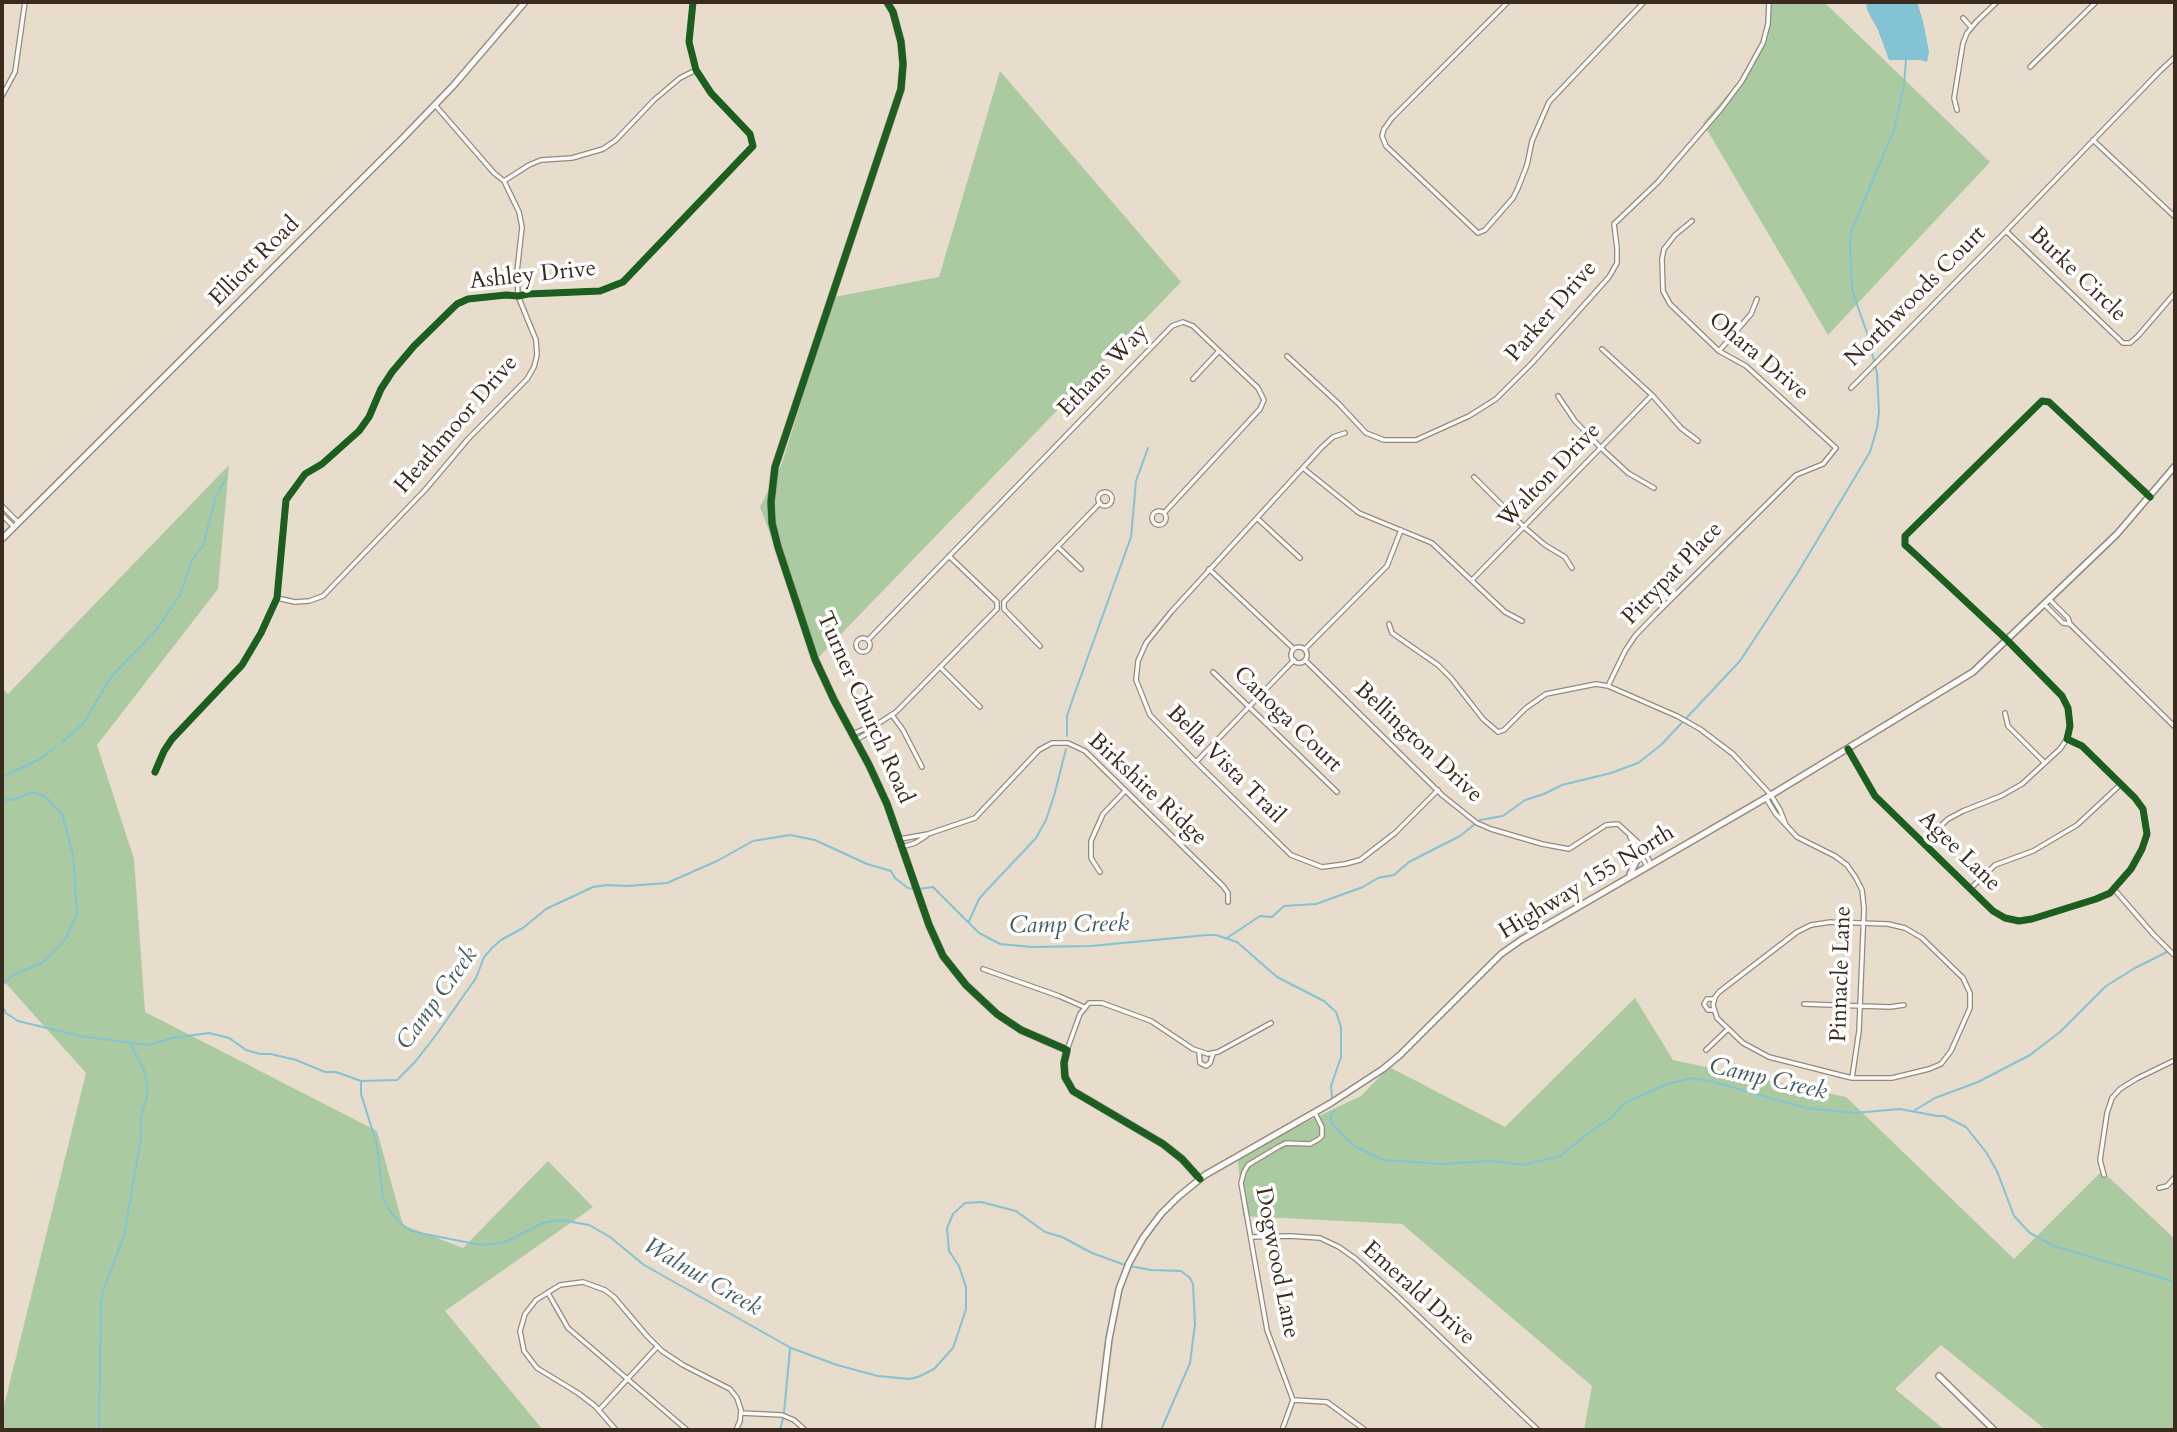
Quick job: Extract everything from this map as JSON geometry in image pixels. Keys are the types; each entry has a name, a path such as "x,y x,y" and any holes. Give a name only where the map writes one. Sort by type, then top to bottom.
{"street":[{"path":"2,96 15,72 25,2"},
{"name":"Elliott Road","path":"2,539 435,105 525,2"},
{"name":"Ashley Drive","path":"155,772 172,739 252,651 277,598 282,520 286,500 305,474 322,464 359,431 392,372 414,346 457,304 468,299 600,291 622,282 753,146 750,134 711,93 696,70 689,42 693,2"},
{"path":"1508,2 1392,118 1382,136 1386,146 1478,233 1485,230 1513,198 1527,165 1532,141 1549,102 1644,2"},
{"name":"Parker Drive","path":"1287,356 1366,433 1384,440 1416,440 1469,416 1496,399 1609,278 1617,263 1614,224 1658,182 1742,81 1763,43 1768,24 1769,2"},
{"path":"1957,110 1954,98 1963,43 1972,27 1997,2"},
{"path":"2030,67 2096,2"},
{"name":"Turner Church Road","path":"890,4 903,51 901,89 779,455 772,483 772,523 816,659 880,789 943,956 966,985 1005,1020 1067,1050"},
{"path":"1963,18 1972,27"},
{"name":"Burke Circle","path":"2175,57 2006,231 2123,343 2130,343 2138,336 2175,293"},
{"path":"504,181 541,160 580,156 603,149 654,100 680,78 696,70"},
{"name":"Heathmoor Drive","path":"277,598 295,602 323,596 425,490 468,439 527,379 534,367 537,355 536,340 518,296 517,272 522,227 519,212 504,181 435,105"},
{"path":"2093,140 2175,217"},
{"name":"Ohara Drive","path":"1692,221 1675,235 1664,249 1661,279 1663,291 1670,304 1719,351 1746,366 1836,449 1824,464 1796,475 1775,496"},
{"name":"Northwoods Court","path":"1851,388 2006,231"},
{"path":"1719,351 1751,314 1756,299"},
{"name":"Ethans Way","path":"868,640 1174,325 1183,322 1191,325 1261,390 1263,403 1164,513"},
{"path":"1602,349 1652,395 1681,428 1698,441"},
{"path":"1193,379 1219,351"},
{"name":"Walton Drive","path":"1472,580 1652,395"},
{"path":"1558,396 1575,421 1601,449 1628,473 1654,488"},
{"path":"1923,843 1948,819 2022,784 2060,749 2070,726 2068,708 2062,696 2007,640 1905,545 1905,536 2042,401 2049,402 2150,497"},
{"name":"Bella Vista Trail","path":"1345,433 1333,437 1303,468 1209,569 1146,643 1138,661 1136,680 1150,716 1291,855 1321,867 1360,860 1395,833 1438,790"},
{"name":"Highway 155 North","path":"1098,1430 1109,1339 1119,1289 1133,1255 1161,1214 1178,1197 1200,1179 1355,1089 1400,1055 1501,954 1521,940 1965,679 1990,659 2117,534 2175,466"},
{"path":"1303,468 1359,513 1432,543 1505,612 1522,621"},
{"path":"1474,477 1524,527 1545,545 1565,557 1572,568"},
{"name":"Pittypat Place","path":"1608,686 1635,636 1775,496"},
{"path":"1040,646 1004,609 1004,602 1100,503"},
{"path":"2,506 16,524"},
{"path":"2,515 16,524"},
{"path":"1257,519 1300,558"},
{"path":"1305,649 1387,566 1401,530"},
{"path":"1058,547 1081,569"},
{"path":"949,556 997,602 1004,602"},
{"path":"1209,569 1294,649"},
{"path":"854,737 873,730 892,715 997,609 997,602"},
{"path":"2047,602 2068,618 2070,624 2175,727"},
{"path":"997,609 1004,609"},
{"path":"1389,624 1392,633 1438,665 1490,727 1499,732 1546,694 1596,684 1608,686"},
{"path":"1294,649 1305,649 1305,660 1299,663 1294,660 1291,654 1294,649"},
{"path":"1196,762 1294,660"},
{"name":"Bellington Drive","path":"1305,660 1438,790 1477,823 1542,844 1569,849 1612,823 1618,824 1629,835"},
{"path":"941,668 980,707"},
{"name":"Canoga Court","path":"1213,672 1337,792"},
{"name":"Pinnacle Lane","path":"1608,686 1676,716 1707,734 1733,754 1780,810 1786,825 1800,839 1835,856 1851,869 1863,894 1858,1041 1852,1078"},
{"path":"2005,713 2008,726 2045,763"},
{"path":"892,715 922,766"},
{"path":"2067,738 2082,746 2143,809 2147,834 2142,849 2131,869 2114,889 2175,956"},
{"name":"Birkshire Ridge","path":"900,839 928,834 977,816 1037,752 1052,743 1066,743 1081,748 1223,886 1228,893 1228,902"},
{"name":"Agee Lane","path":"1848,749 1875,796 1993,911 2006,918 2019,921 2032,919 2096,900 2114,889"},
{"path":"1970,889 1995,865 2033,851 2077,825 2121,784"},
{"path":"1100,872 1091,858 1091,841 1101,818 1125,790"},
{"name":"Birkshire Ridge","path":"902,847 915,843 928,834"},
{"path":"1629,835 1635,848 1649,865"},
{"path":"1629,835 1641,845 1649,865"},
{"path":"1628,878 1635,866 1635,848"},
{"path":"1821,923 1863,923 1894,925 1918,935 1963,978 1971,1001 1969,1012 1951,1051 1941,1064 1892,1078 1852,1078 1769,1057 1748,1046 1717,1018 1713,1010 1714,999 1800,930 1821,923"},
{"path":"983,969 1084,1007"},
{"path":"1713,1010 1708,1010 1704,1004 1707,999 1714,999"},
{"path":"1200,1179 1182,1159 1163,1144 1073,1091 1065,1077 1064,1063 1084,1007 1088,1003 1102,1003 1135,1014 1199,1051 1213,1054 1271,1023"},
{"path":"1804,1004 1904,1005"},
{"path":"1706,1051 1728,1029"},
{"path":"1199,1051 1200,1063 1206,1066 1213,1054"},
{"path":"2104,1175 2099,1160 2112,1098 2136,1079 2175,1060"},
{"name":"Dogwood Lane","path":"1293,1399 1267,1330 1241,1183 1248,1165 1286,1143 1315,1143 1322,1136 1322,1128 1315,1113"},
{"path":"2159,1188 2166,1186 2175,1177"},
{"name":"Emerald Drive","path":"1251,1237 1320,1238 1339,1247 1395,1294 1538,1430"},
{"path":"616,1430 599,1410 578,1393 537,1368 524,1351 520,1331 524,1317 534,1302 560,1286 575,1282 599,1286 614,1297 657,1346 680,1363 728,1387 737,1398 741,1413 736,1430"},
{"path":"547,1293 568,1328 687,1430"},
{"path":"599,1410 657,1346"},
{"path":"1939,1376 1994,1430"},
{"path":"1282,1430 1293,1399 1327,1402 1365,1430"},
{"path":"741,1413 782,1415 794,1420 806,1430"}],"green space":[{"path":"1766,2 1824,2 1990,162 1828,335 1703,123 1742,78 1765,36"},
{"path":"1000,71 1181,282 817,659 760,507 782,463 834,297 939,277"},
{"path":"229,465 218,589 97,745 134,859 145,1012 377,1131 403,1225 463,1248 548,1161 593,1207 445,1311 543,1430 2,1430 2,1414 86,1073 2,979 2,688 8,694"},
{"path":"1635,998 1673,1060 1846,1097 2014,1259 2102,1171 2175,1239 2175,1430 2046,1430 1941,1345 1895,1389 1945,1430 1584,1430 1592,1386 1402,1224 1243,1216 1238,1160 1256,1146 1361,1096 1389,1067 1505,1127"}],"water":[{"path":"1866,2 1917,2 1929,52 1927,62 1889,60"}],"waterway":[{"path":"1227,938 1260,916 1272,917 1284,906 1316,904 1363,887 1378,878 1394,875 1409,862 1460,836 1480,820 1503,816 1525,800 1562,785 1638,763 1661,745 1740,661 1797,574 1870,452 1877,428 1877,373 1852,290 1850,244 1851,232 1894,130 1904,85 1906,60"},
{"path":"1067,736 1067,716 1131,537 1136,481 1148,448"},
{"path":"62,742 83,724 111,677 157,629 180,595 192,560 203,546 216,496 226,479"},
{"path":"2,777 38,760 56,747"},
{"path":"969,921 979,899 1036,838 1046,820 1066,749"},
{"name":"Walnut Creek","path":"2,800 12,800 33,792 46,797 62,814 73,855 77,914 66,938 58,948 43,962 12,976 2,985"},
{"name":"Camp Creek","path":"2,1006 6,1013 18,1021 80,1036 149,1045 172,1038 209,1033 229,1038 246,1050 296,1060 325,1072 336,1072 361,1081 397,1080 436,1035 476,978 484,957 492,948 546,909 593,887 667,883 717,861 753,841 790,835 815,840 867,864 891,871 895,878 908,888 914,889"},
{"name":"Camp Creek","path":"919,889 933,887 979,933 1000,944 1032,947 1091,946 1207,935 1237,942 1277,977 1324,1001 1336,1012 1341,1027 1341,1057 1331,1086 1332,1097"},
{"path":"1915,1110 1935,1098 1978,1082 2030,1055 2060,1032 2106,986 2167,952"},
{"path":"99,1430 101,1302 124,1236 141,1137 141,1117 147,1096 144,1070 131,1045"},
{"name":"Camp Creek","path":"1334,1110 1330,1117 1333,1125 1346,1139 1383,1160 1442,1164 1491,1161 1523,1165 1560,1156 1611,1118 1625,1103 1667,1084 1691,1078 1806,1108 1854,1113 1900,1109 1944,1116 1966,1127 1986,1152 1997,1171 2014,1216 2030,1233 2054,1246 2175,1282"},
{"name":"Walnut Creek","path":"361,1081 361,1094 377,1145 383,1199 392,1214 405,1227 414,1232 481,1245 503,1243 545,1222 561,1220 589,1225 610,1237 644,1265 791,1348 878,1376 909,1379 918,1377 934,1369 953,1348 966,1309 966,1287 959,1266 949,1251 947,1228 953,1214 965,1203 981,1202 1016,1211 1045,1232 1125,1265"},
{"name":"Walnut Creek","path":"1130,1266 1181,1271 1193,1284 1195,1324 1190,1363 1161,1430"},
{"path":"784,1413 790,1349"},
{"path":"780,1430 783,1418"}],"cycle path":[{"path":"155,772 172,739 242,665 261,633 277,598 286,500 305,474 322,464 359,431 369,417 381,389 414,346 457,304 468,299 600,291 623,282 753,146 750,134 711,93 696,70 689,42 693,2"},
{"path":"887,2 893,12 901,42 901,89 775,467 771,502 772,523 778,547 815,659 887,804 929,925 943,956 966,985 997,1014 1021,1030 1067,1050 1065,1077 1073,1091 1163,1144 1182,1159 1200,1179"},
{"path":"1848,749 1875,796 1993,911 2005,918 2019,921 2032,919 2110,893 2131,869 2142,849 2147,834 2143,809 2082,746 2067,739 2070,726 2068,708 2062,696 2007,640 1905,545 1905,536 2042,401 2049,402 2150,497"}]}
